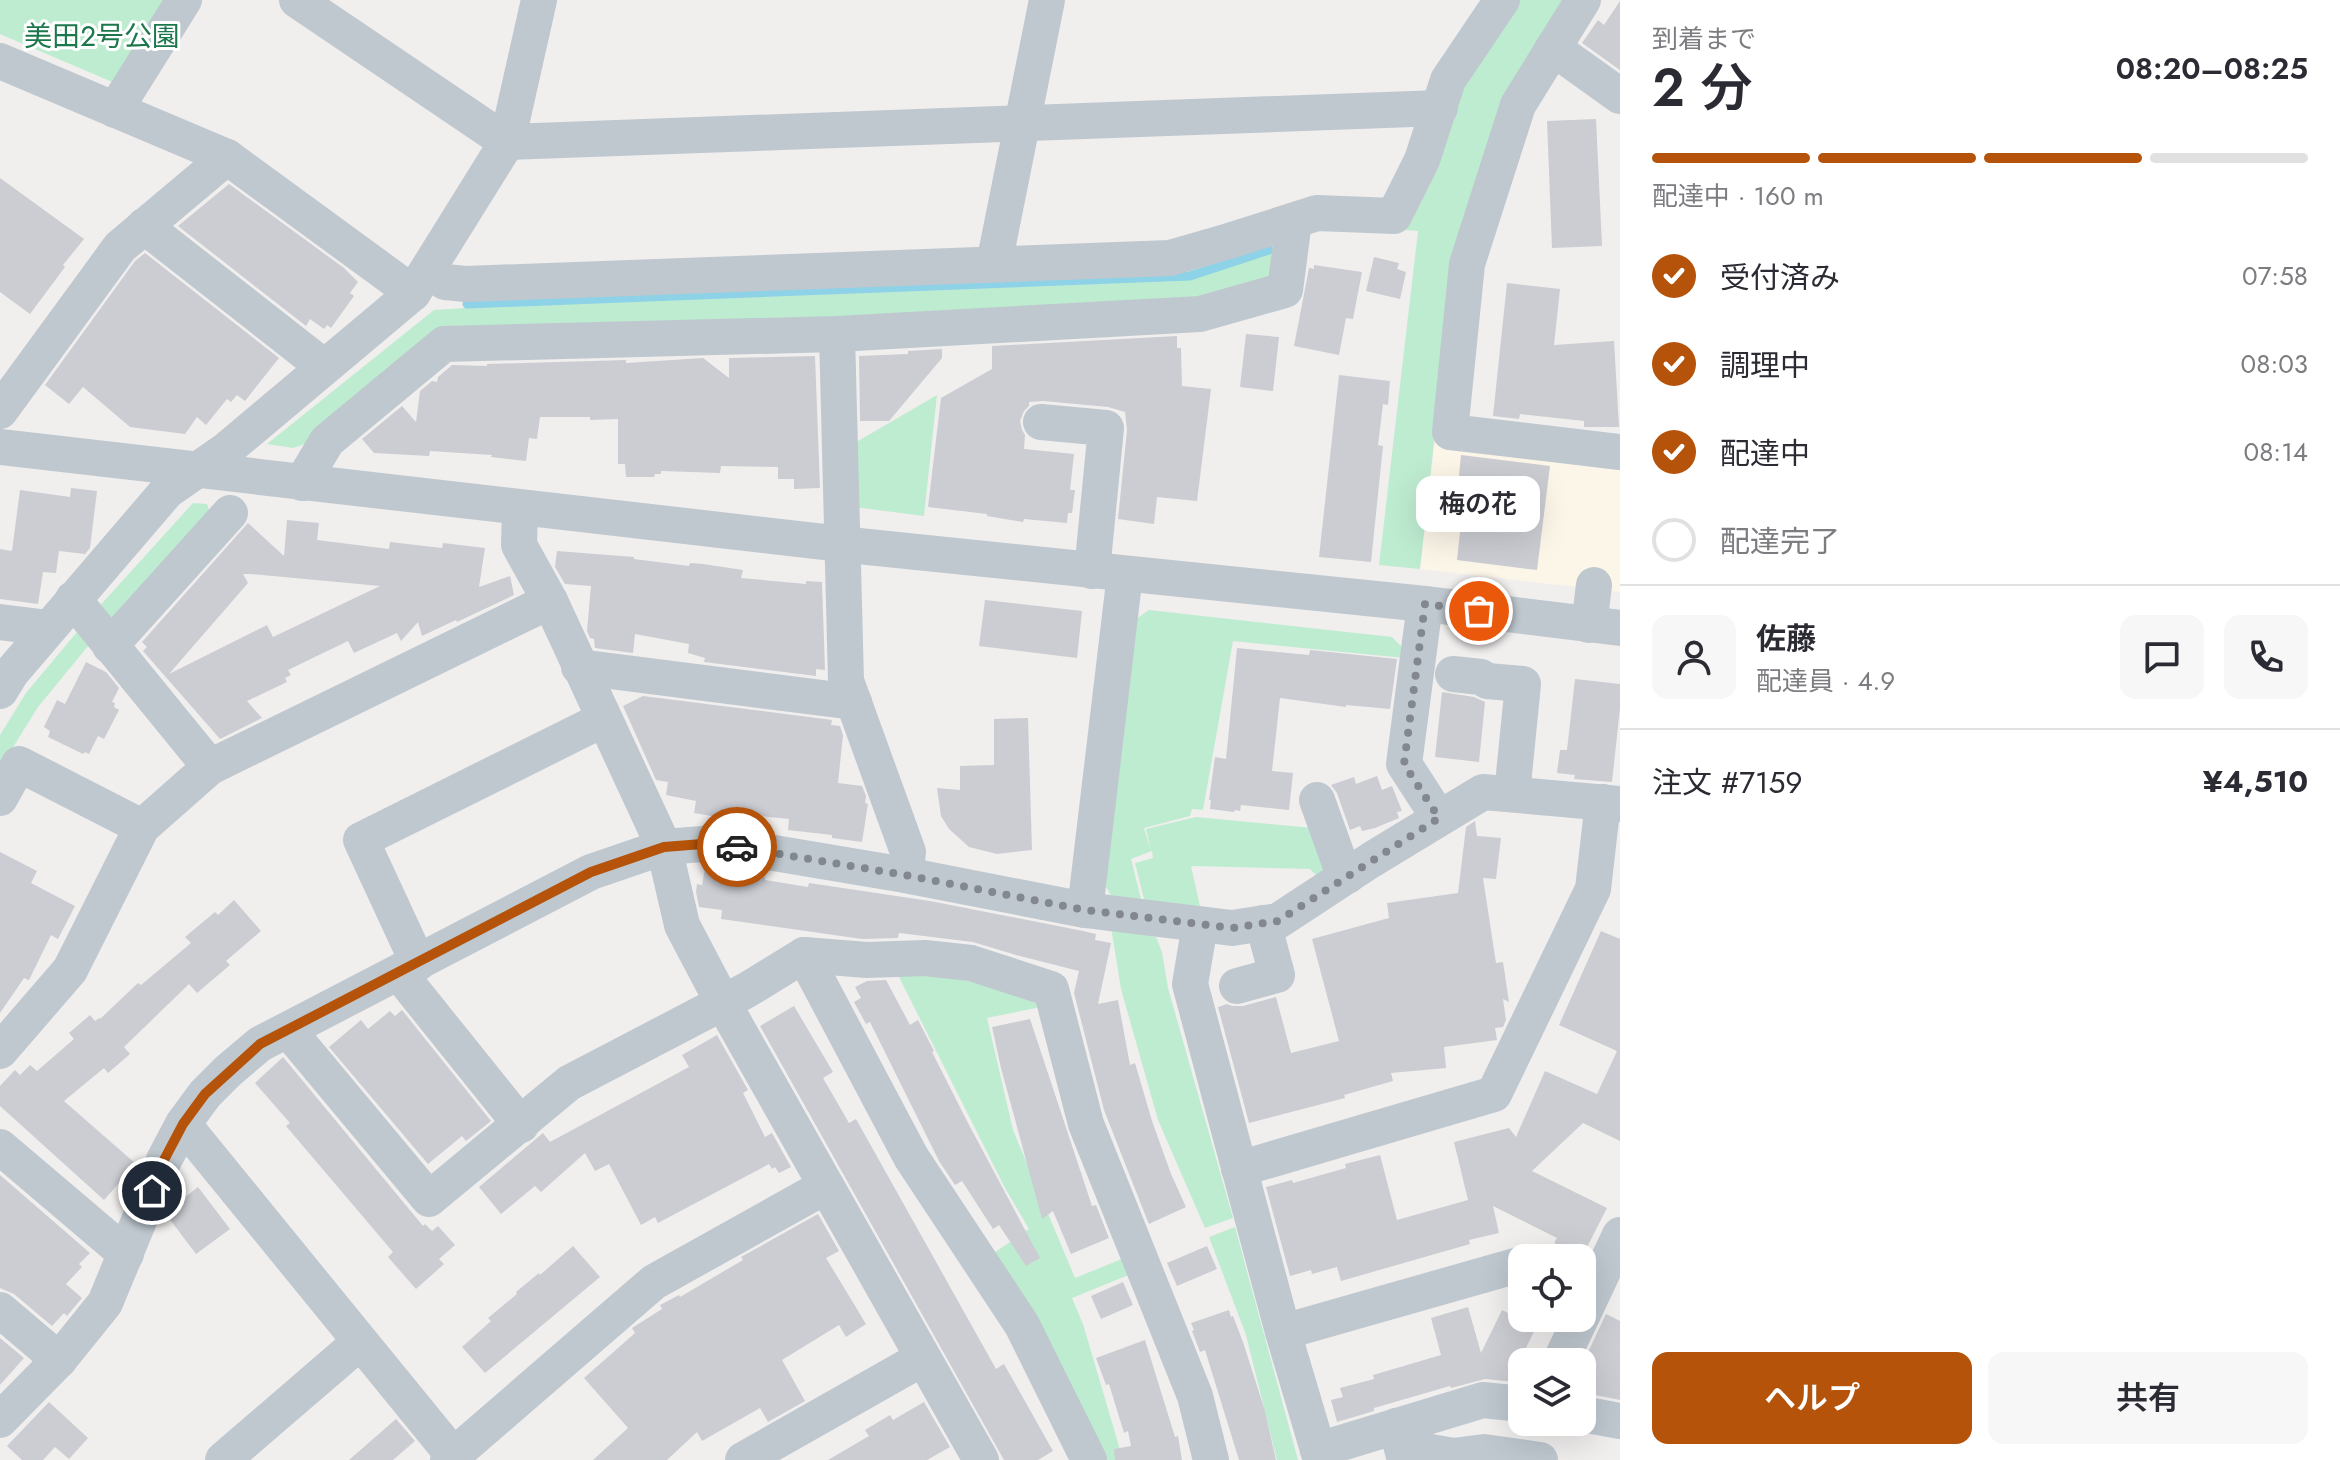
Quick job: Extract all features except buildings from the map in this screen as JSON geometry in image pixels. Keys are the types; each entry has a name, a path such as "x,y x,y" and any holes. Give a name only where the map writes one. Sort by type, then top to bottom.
{"street":[{"path":"115,110 184,0"},
{"path":"297,0 507,142 1440,108"},
{"path":"0,691 11,673 167,491 226,450 421,281 507,142 539,0"},
{"path":"994,264 1047,0"},
{"path":"0,61 227,157 421,281 466,284 1170,258 1317,213 1394,216 1422,160 1448,80 1502,0"},
{"path":"1583,0 1518,105 1467,264 1450,432 1620,452"},
{"path":"1553,48 1620,96"},
{"path":"0,411 120,247 227,157"},
{"path":"302,483 327,441 444,344 837,334 1200,314 1285,290 1294,221"},
{"path":"144,226 324,367"},
{"path":"837,334 846,681 908,852 905,875"},
{"path":"1041,422 1106,428 1108,572 1085,910"},
{"path":"0,447 520,508 1425,604 1605,626 1594,585"},
{"path":"520,508 519,545 550,601 664,847 682,925 981,1460"},
{"path":"110,646 230,513"},
{"path":"73,599 210,767"},
{"path":"0,1051 70,970 142,827 210,767 550,601"},
{"path":"1425,604 1404,764 1439,818"},
{"path":"0,622 49,628"},
{"path":"579,667 854,702"},
{"path":"1453,674 1523,684 1512,794"},
{"path":"521,1125 409,968 361,840 604,719"},
{"path":"0,798 19,764 142,827"},
{"path":"0,1420 59,1360 105,1303 164,1160 183,1124 205,1094 228,1071 260,1044 591,872 664,847 715,843 1085,910 1232,928 1278,921 1483,792 1616,802 1593,889 1494,1094 1239,1169"},
{"path":"1317,800 1347,876"},
{"path":"1237,986 1277,975 1263,923"},
{"path":"1200,925 1190,984 1283,1332 1320,1455 1396,1426 1483,1400 1508,1403"},
{"path":"288,1030 429,1199 569,1083 723,1003 804,955 867,960 925,958 971,963 1051,989 1086,1124 1195,1396 1211,1460"},
{"path":"804,955 911,1157 1022,1325 1089,1460"},
{"path":"183,1124 453,1458 654,1282 826,1186"},
{"path":"0,1147 126,1254"},
{"path":"1596,1280 1620,1235"},
{"path":"1283,1332 1508,1268"},
{"path":"0,1310 59,1360"},
{"path":"223,1460 360,1342"},
{"path":"743,1460 923,1358"},
{"path":"1596,1417 1620,1421"},
{"path":"1396,1426 1405,1460 1431,1452 1453,1456 1484,1452 1540,1460"}],"shaded area":[{"path":"1435,441 1620,463 1620,592 1420,569"}],"green space":[{"name":"美田２号公園","path":"0,0 172,0 117,84 0,34"},
{"path":"1518,0 1572,0 1454,261 1420,569 1379,565 1418,231 1405,230 1437,163 1462,82"},
{"path":"1270,244 1279,254 1278,273 1199,307 468,336 305,444 293,448 267,444 434,310 465,308 464,297 1193,270"},
{"path":"937,395 924,516 854,507 853,444"},
{"path":"193,503 207,504 212,519 118,623 96,610"},
{"path":"1149,610 1392,637 1405,650 1404,658 1233,641 1203,810 1192,809 1190,816 1144,828 1151,851 1146,829 1196,817 1313,828 1329,873 1319,878 1310,869 1191,866 1202,915 1145,903 1135,863 1153,858 1152,851 1131,859 1142,903 1112,897 1102,880 1133,621"},
{"path":"82,626 93,640 38,707 0,768 0,735 26,693"},
{"path":"1111,927 1156,937 1233,1218 1205,1228 1158,1120 1121,989"},
{"path":"896,971 928,971 1033,997 1041,1007 987,1018 1013,1130 1075,1278 1129,1256 1136,1272 1072,1298 1083,1324 1123,1460 1106,1460 994,1253 1029,1229 1005,1188"},
{"path":"1235,1227 1298,1460 1277,1460 1246,1335 1209,1237"}],"waterway":[{"path":"467,304 1190,276 1269,250"}],"way so far":[{"path":"737,847 1128,916 1232,928 1278,921 1439,818 1404,764 1425,604 1479,611"}],"place":[{"name":"梅の花","path":"1479,611"}],"route":[{"path":"152,1191 183,1124 205,1094 260,1044 591,872 664,847 715,843 737,847"}]}
